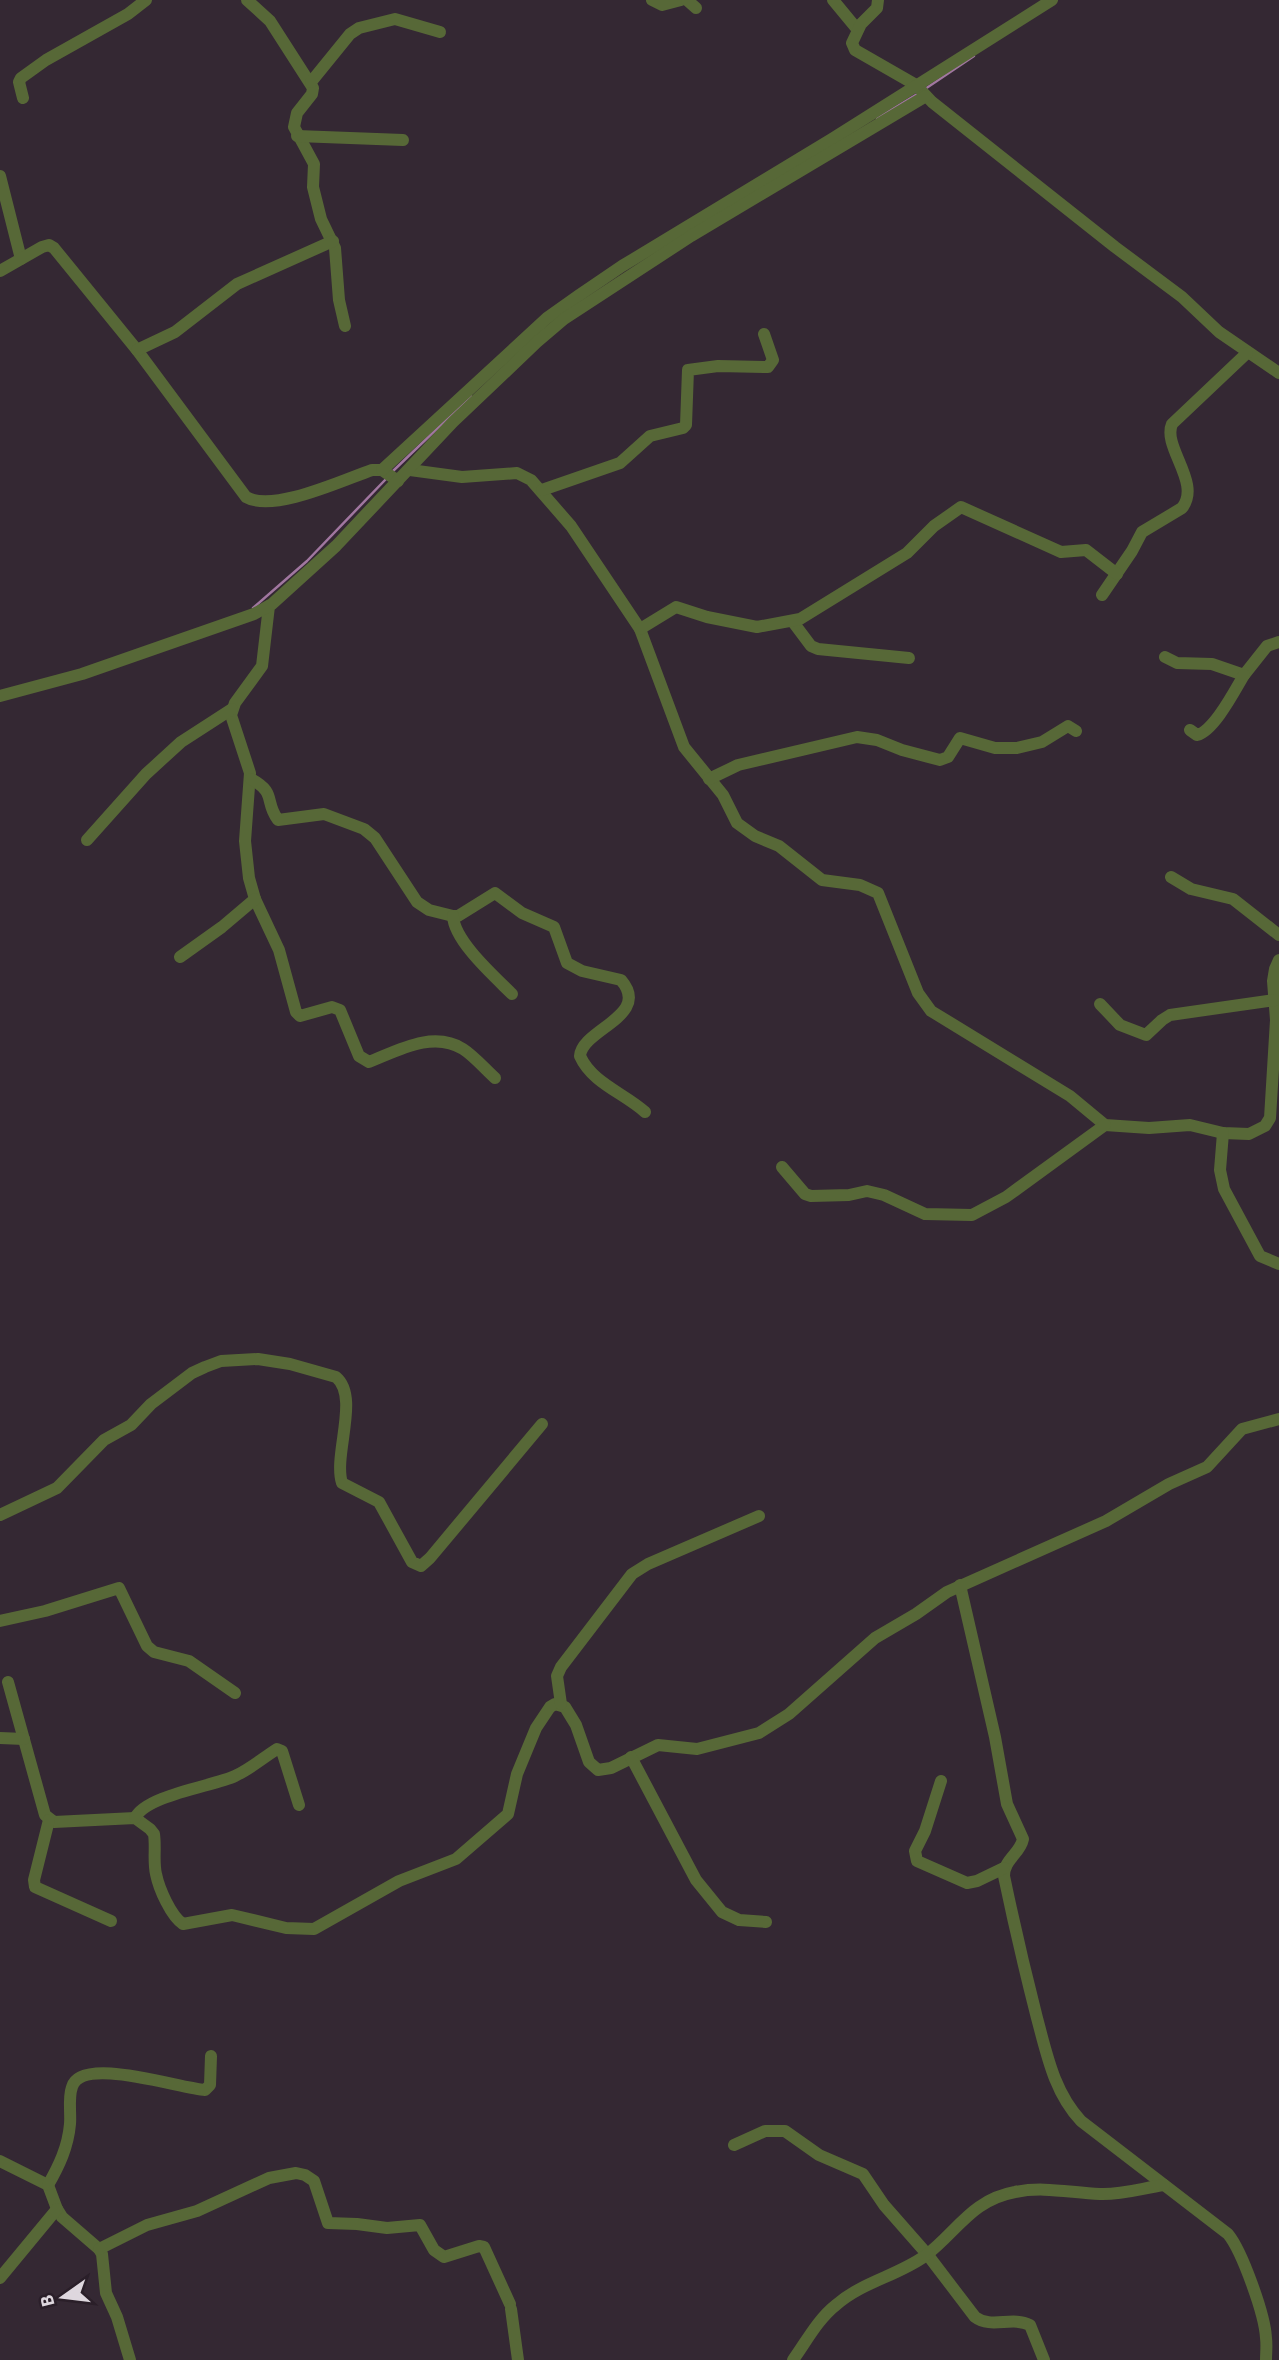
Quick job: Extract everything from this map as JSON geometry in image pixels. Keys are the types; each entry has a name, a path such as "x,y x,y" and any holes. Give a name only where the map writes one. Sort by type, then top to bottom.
{"street":[{"path":"23,98 19,82 21,78 46,60 128,14 146,0"},
{"path":"247,0 270,21 291,57 311,82 312,94 294,119 297,136 314,164 313,187 321,219 333,241 337,257 339,300 345,326"},
{"path":"652,0 662,5 681,0"},
{"path":"833,0 857,29"},
{"path":"878,0 877,8 857,29 852,43 855,50 922,91 1115,247 1182,297 1219,332 1279,373"},
{"path":"410,470 453,422 564,319 922,91 1052,0"},
{"path":"311,82 350,34 359,28 395,19 440,32"},
{"path":"0,696 82,674 269,607 336,546 390,475 547,318 622,266 922,91"},
{"path":"297,136 403,140"},
{"path":"0,176 21,259"},
{"path":"137,350 176,332 237,284 333,241"},
{"path":"0,271 42,247 49,245 54,248 137,350 240,489 253,501 286,499 372,470 390,475 410,470 462,477 517,473 531,480 571,526 640,629 680,738 689,755 727,801 737,823 745,830 779,846 822,880 860,885 878,893 918,993 931,1011 1070,1096 1105,1125 1149,1128 1190,1125 1223,1133 1258,1131 1265,1126 1275,1109 1271,1076 1276,1020 1273,981 1279,960"},
{"path":"542,490 620,463 650,436 683,428 688,370 718,366 768,367 772,360 764,334"},
{"path":"1102,595 1142,531 1182,508 1187,500 1183,468 1170,436 1172,424 1247,353"},
{"path":"640,629 676,607 707,617 757,627 793,622 907,553 934,526 961,507 1061,552 1086,550 1117,574"},
{"path":"87,839 146,774 181,742 232,709 262,666 269,607"},
{"path":"793,622 811,646 818,649 909,658"},
{"path":"1190,730 1198,735 1205,733 1267,646 1279,642"},
{"path":"1165,657 1177,663 1212,664 1244,675"},
{"path":"232,709 232,721 251,779 245,841 247,869 256,899 279,950 296,1012 300,1016 332,1007 340,1010 359,1056 369,1062 414,1044 441,1042 462,1048 495,1078"},
{"path":"709,779 738,765 857,737 877,740 940,760 948,757 960,738 1005,749 1042,742 1068,726 1076,731"},
{"path":"251,779 268,791 278,820 324,814 364,829 375,838 417,902 429,910 453,916 463,913 495,893 527,916 554,927 562,954 573,968 621,980 628,995 623,1012 584,1045 580,1056 608,1088 625,1096 645,1112"},
{"path":"1171,877 1191,888 1233,899 1279,935"},
{"path":"180,957 256,899"},
{"path":"453,916 454,926 472,952 512,994"},
{"path":"1100,1004 1120,1025 1146,1035 1170,1015 1275,1000"},
{"path":"782,1167 805,1194 811,1196 849,1195 867,1191 884,1195 925,1214 972,1215 1006,1198 1105,1125"},
{"path":"1223,1133 1220,1170 1224,1189 1260,1256 1279,1265"},
{"path":"0,1516 57,1488 104,1440 131,1424 151,1404 192,1373 221,1361 258,1359 290,1364 336,1377 341,1381 345,1390 345,1424 339,1464 342,1483 379,1502 412,1562 421,1566 542,1424"},
{"path":"759,1516 648,1564 632,1574 561,1667 557,1676 561,1704 574,1720 593,1767 604,1770 658,1745 697,1748 759,1733 789,1714 875,1638 960,1586 1098,1525 1165,1486 1207,1467 1242,1429 1279,1419"},
{"path":"941,1781 925,1831 915,1851 917,1861 967,1883 1004,1868 1022,1845 1023,1839 1007,1804 995,1737 960,1586"},
{"path":"0,1621 46,1611 119,1587 147,1646 154,1652 189,1661 235,1693"},
{"path":"8,1682 45,1815 49,1820 54,1822 135,1818 150,1829 153,1834 156,1874 179,1921 189,1924 232,1915 286,1928 314,1929 399,1881 456,1859 504,1820 510,1808 517,1774 536,1728 550,1707 561,1704"},
{"path":"0,1738 24,1738"},
{"path":"135,1818 136,1814 148,1807 188,1788 237,1775 281,1749 299,1805"},
{"path":"631,1757 696,1880 722,1912 738,1920 766,1922"},
{"path":"49,1820 34,1880 35,1887 111,1921"},
{"path":"1004,1868 1020,1954 1059,2090 1081,2121 1228,2234 1236,2243 1264,2326 1266,2354"},
{"path":"48,2185 65,2148 70,2128 72,2087 76,2079 84,2075 115,2073 205,2090 210,2085 211,2056"},
{"path":"734,2145 765,2131 785,2131 819,2155 855,2168 863,2174 884,2205 981,2321 1017,2320 1030,2325 1044,2360"},
{"path":"0,2161 48,2185 62,2217 99,2249 104,2262 106,2294 117,2318 130,2360"},
{"path":"99,2249 147,2225 197,2211 268,2178 296,2173 305,2175 314,2181 328,2223 387,2228 420,2225 434,2250 444,2257 479,2246 484,2247 510,2307 518,2360"},
{"path":"793,2360 835,2305 860,2288 913,2264 983,2202 998,2196 1044,2189 1110,2194 1164,2185"},
{"path":"0,2278 57,2209"},
{"path":"1266,2354 1279,2342"}],"waterway":[{"path":"925,89 974,56"},
{"path":"877,118 919,93"},
{"path":"393,471 471,396"},
{"path":"253,608 307,561 386,479"}]}
